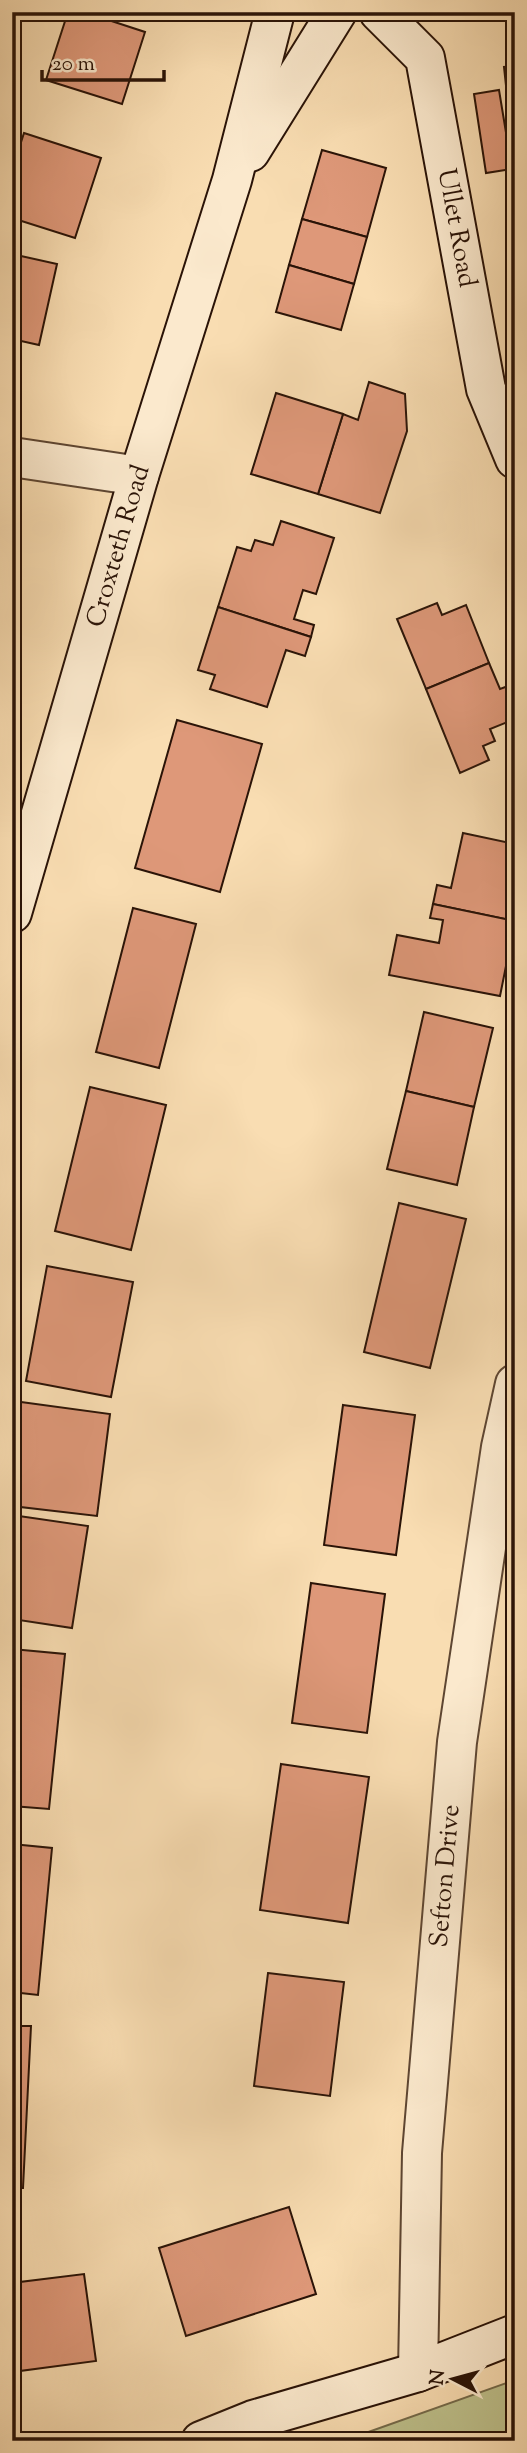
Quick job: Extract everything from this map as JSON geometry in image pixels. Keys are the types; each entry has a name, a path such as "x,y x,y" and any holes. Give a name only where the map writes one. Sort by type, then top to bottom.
{"main road":[{"name":"Croxteth Road","path":"12,913 139,476 232,180 275,12"},
{"name":"Croxteth Road","path":"232,180 337,12"},
{"name":"Ullet Road","path":"379,12 425,58 486,389 515,459"},
{"path":"12,457 139,476"},
{"name":"Sefton Drive","path":"418,2372 422,2153 457,1742 501,1447 515,1384"},
{"path":"201,2441 253,2420 418,2372 515,2334"}],"green space":[{"path":"515,2380 515,2441 343,2441"}],"building":[{"path":"68,12 84,12 145,32 122,104 46,80"},
{"path":"515,66 515,122 510,123 504,67"},
{"path":"499,90 512,169 486,173 474,94"},
{"path":"24,133 101,158 75,238 12,218 12,170"},
{"path":"322,150 386,168 367,237 302,219"},
{"path":"302,219 367,237 354,284 289,265"},
{"path":"12,254 57,264 39,345 12,339"},
{"path":"289,265 354,284 341,330 276,312"},
{"path":"369,382 405,394 407,431 380,513 318,494 343,414 358,420"},
{"path":"276,393 343,414 318,494 251,474"},
{"path":"281,521 334,538 316,594 303,590 294,619 314,625 311,637 218,607 237,547 251,551 255,540 273,545"},
{"path":"437,603 442,615 466,605 489,663 426,689 397,619"},
{"path":"218,607 311,637 305,656 286,650 267,707 210,689 215,675 198,670"},
{"path":"489,663 500,689 508,686 515,702 515,719 490,729 495,741 483,746 489,760 460,773 426,689"},
{"path":"177,720 262,744 220,892 135,868"},
{"path":"463,833 515,844 515,921 433,904 437,885 451,888"},
{"path":"433,904 515,921 500,996 389,975 397,935 439,943 443,920 430,918"},
{"path":"133,908 196,924 159,1068 96,1052"},
{"path":"424,1012 493,1028 474,1107 406,1091"},
{"path":"90,1087 166,1105 131,1250 55,1231"},
{"path":"406,1091 474,1107 457,1185 387,1169"},
{"path":"399,1203 466,1219 430,1368 364,1352"},
{"path":"47,1266 133,1282 111,1397 26,1381"},
{"path":"21,1402 110,1414 97,1516 12,1506 12,1474"},
{"path":"343,1405 415,1415 396,1555 324,1545"},
{"path":"12,1515 88,1526 72,1628 12,1619"},
{"path":"311,1583 385,1594 367,1733 292,1723"},
{"path":"12,1649 65,1654 49,1809 12,1806"},
{"path":"281,1764 369,1777 348,1923 260,1910"},
{"path":"12,1844 52,1848 38,1995 12,1992"},
{"path":"268,1973 344,1982 330,2096 254,2086"},
{"path":"12,2026 31,2026 23,2188 12,2188"},
{"path":"289,2207 316,2294 186,2336 159,2248"},
{"path":"84,2274 96,2361 12,2372 12,2283"}]}
